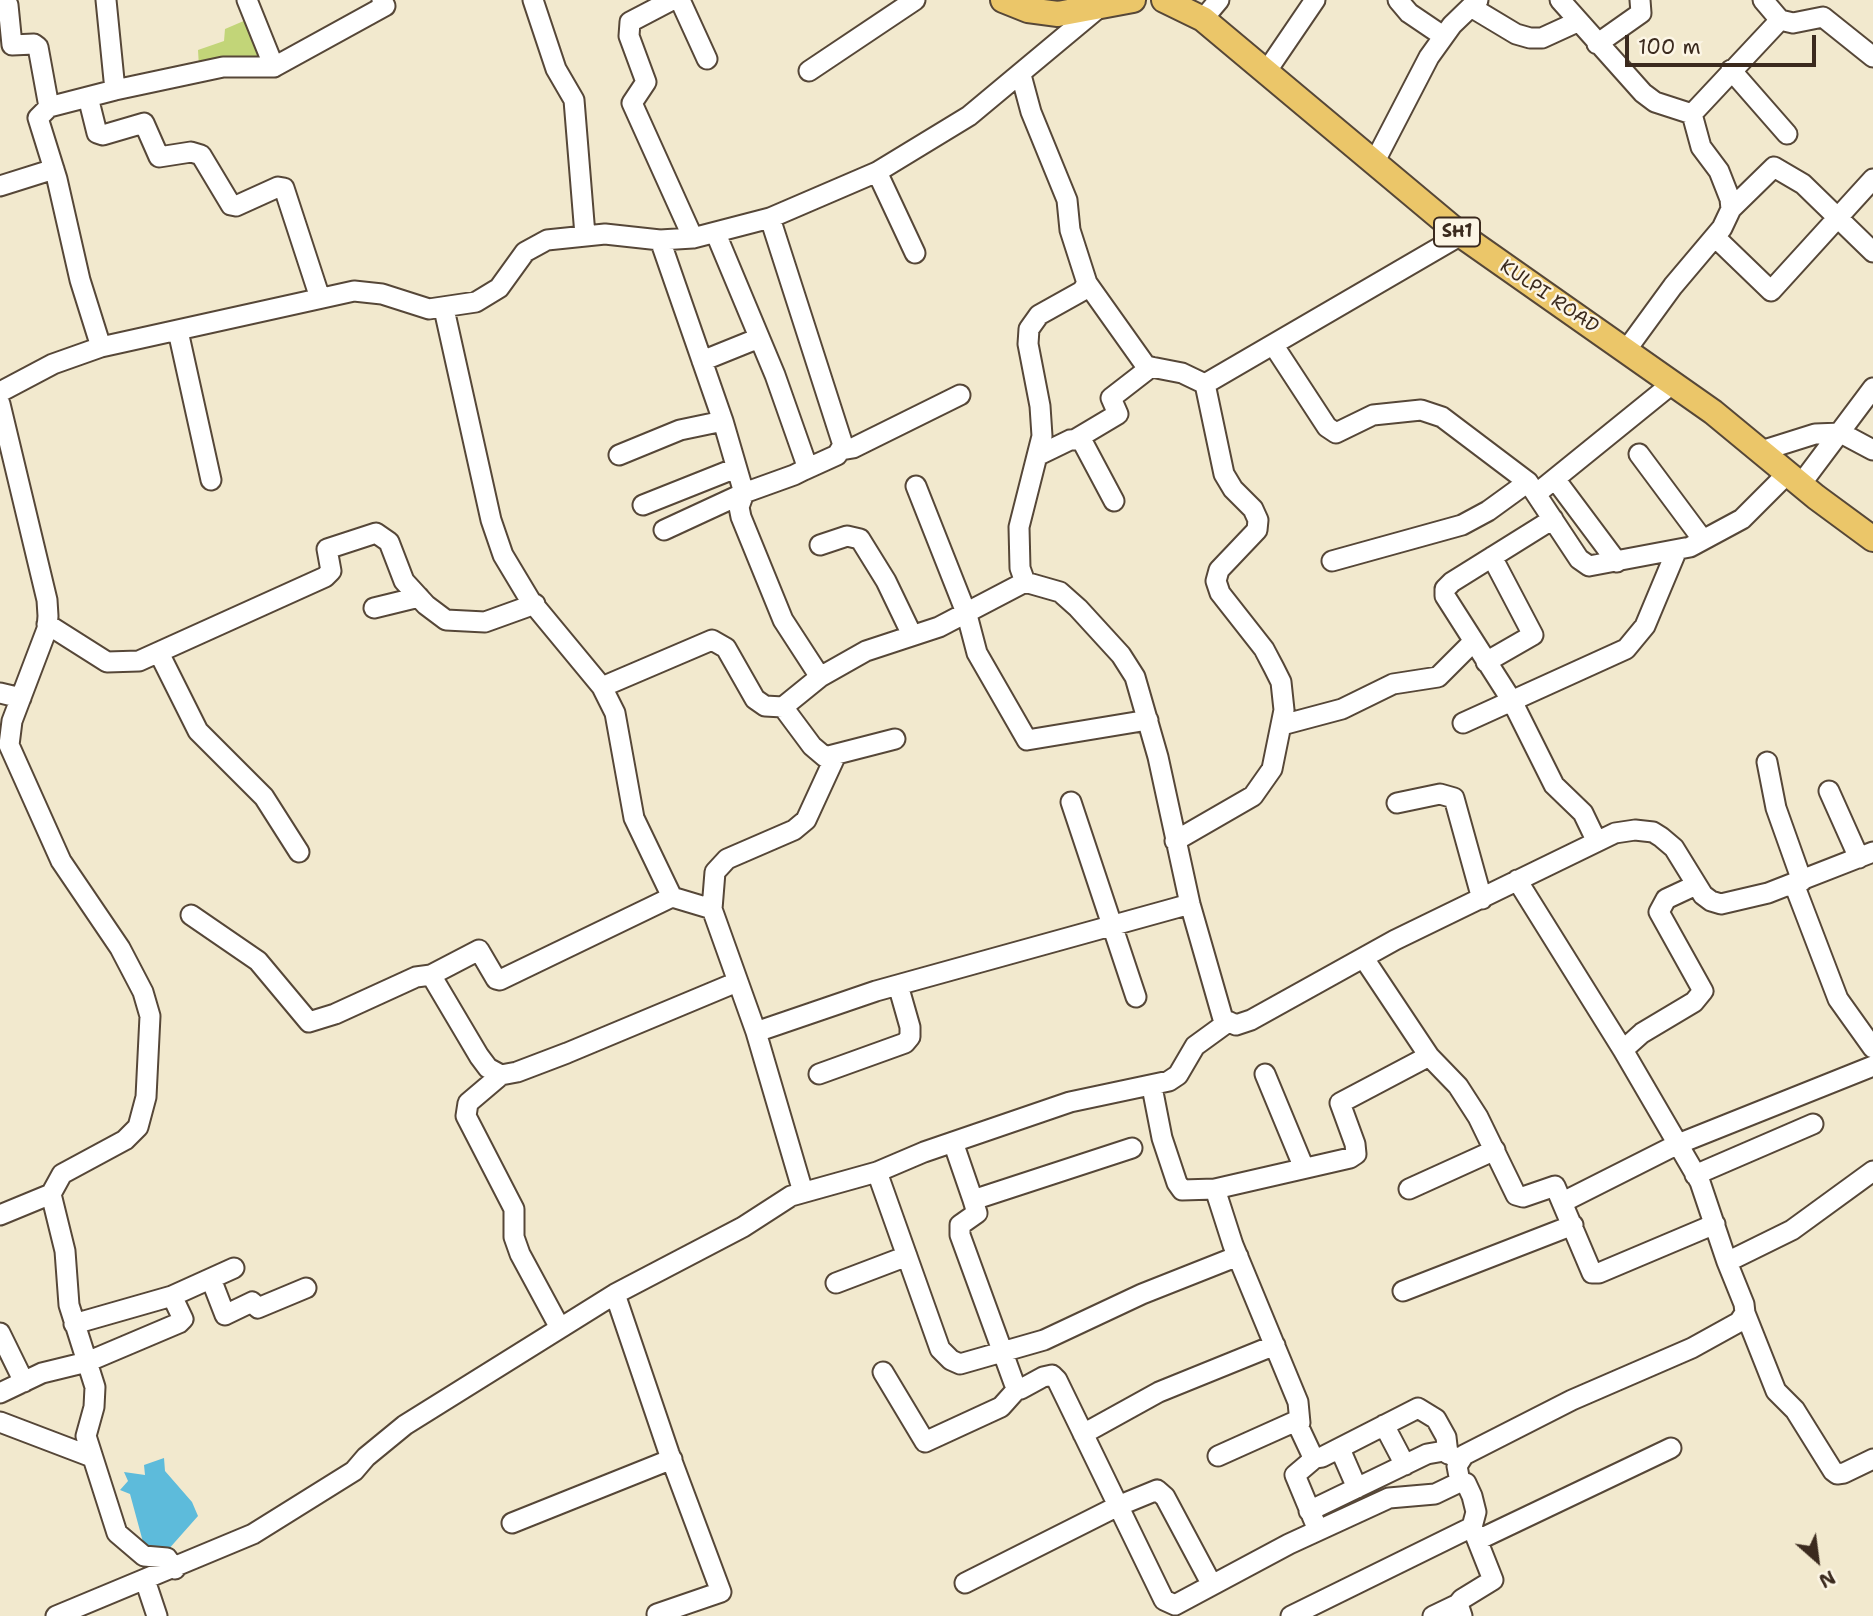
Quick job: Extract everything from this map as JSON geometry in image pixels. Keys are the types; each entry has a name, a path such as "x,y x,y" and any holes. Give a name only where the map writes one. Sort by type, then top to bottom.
{"main road":[{"path":"1003,0 1042,13 1058,14 1133,0"},
{"name":"KULPI ROAD","path":"1164,0 1211,9 1266,72 1461,235 1627,349 1873,539"}],"street":[{"path":"106,0 115,90"},
{"path":"247,0 274,67"},
{"path":"101,347 80,280 54,169 38,118 49,107 115,90 222,67 274,67 385,6 382,0"},
{"path":"533,0 556,69 574,100 585,235"},
{"path":"672,0 630,22 629,36 646,82 632,103 693,238"},
{"path":"680,0 707,59"},
{"path":"808,71 915,0"},
{"path":"1266,72 1315,0"},
{"path":"1398,0 1409,13 1443,36"},
{"path":"1560,0 1597,44 1655,102 1692,114"},
{"path":"1597,44 1641,13 1640,0"},
{"path":"1763,0 1780,20 1793,23 1818,16 1828,19 1873,57"},
{"path":"1374,163 1443,36 1475,4 1516,34 1531,38 1551,35 1577,22"},
{"path":"8,5 12,45 34,44 38,47 49,107"},
{"path":"0,392 52,365 101,347 320,298 367,290 429,309 444,309 476,302 494,292 525,252 534,245 585,235 639,236 660,240 693,238 770,218 877,172 969,116 1102,5"},
{"path":"1692,114 1780,20"},
{"path":"1731,70 1787,134"},
{"path":"1021,75 1031,112 1068,200 1070,230 1087,283 1137,358 1151,367 1182,373 1205,384"},
{"path":"88,97 97,133 103,135 144,123 159,157 191,152 201,155 231,205 236,206 278,187 284,188 320,298"},
{"path":"1692,114 1702,147 1727,186 1731,209"},
{"path":"1627,349 1673,286 1714,237 1731,209 1774,167 1803,184 1873,252"},
{"path":"0,186 54,169"},
{"path":"877,172 915,253"},
{"path":"1714,237 1771,291 1873,179"},
{"path":"770,218 841,436 841,450"},
{"path":"716,234 804,453 804,470"},
{"path":"1205,384 1461,235"},
{"path":"660,240 723,421 744,493 739,507 741,517 760,556 775,601 793,636 820,677"},
{"path":"1025,582 1020,568 1019,527 1042,436 1040,406 1028,344 1029,329 1039,315 1082,291 1087,283"},
{"path":"444,309 491,520 510,571 602,687 615,713 634,818 672,897"},
{"path":"178,331 211,480"},
{"path":"702,361 759,338"},
{"path":"1274,346 1327,427 1336,433 1373,415 1422,410 1442,416 1532,488 1579,559 1590,566 1676,552 1742,519 1794,478 1841,433 1873,388"},
{"path":"1037,456 1076,439 1118,414 1111,398 1151,367"},
{"path":"1332,561 1462,525 1532,488 1555,479 1673,383"},
{"path":"1175,841 1253,796 1272,769 1284,710 1278,675 1264,649 1220,593 1216,581 1219,570 1257,530 1258,520 1253,509 1233,489 1224,474 1205,384"},
{"path":"664,530 744,493 804,470 841,450 853,448 960,394"},
{"path":"0,404 47,600 47,624 9,738 11,752 61,861 120,948 143,992 150,1016 146,1097 138,1128 125,1140 62,1174 51,1194 0,1215"},
{"path":"619,455 680,430 723,421"},
{"path":"1761,451 1815,434 1841,433 1873,450"},
{"path":"1076,439 1084,442 1114,502"},
{"path":"1639,454 1703,540"},
{"path":"643,505 736,468"},
{"path":"1555,479 1617,562"},
{"path":"916,485 967,615 977,653 1027,740 1148,720"},
{"path":"1553,519 1445,589 1448,603 1512,701 1554,785 1583,813 1596,840"},
{"path":"47,624 107,662 128,664 159,653 326,578 331,571 327,549 376,533 387,538 404,581 446,620 485,622 535,604"},
{"path":"820,545 847,536 860,539 886,582 912,635"},
{"path":"1463,723 1626,649 1644,626 1676,552"},
{"path":"1486,662 1533,635 1492,557"},
{"path":"602,687 712,640 726,648 755,699 765,705 783,707 820,677 888,642 967,615 1025,582 1060,592 1100,630 1135,677 1148,720 1190,904 1220,1013 1228,1022 1236,1025 1251,1020 1365,960 1395,940 1596,840 1635,830 1653,832 1674,848 1696,885 1711,901 1721,904 1734,903 1798,882 1866,855 1829,791"},
{"path":"374,608 419,597"},
{"path":"1282,725 1342,709 1393,684 1438,677 1473,642"},
{"path":"159,653 194,726 264,797 299,852"},
{"path":"0,693 21,698"},
{"path":"783,707 819,754 835,757 895,739"},
{"path":"803,1192 756,1032 712,909 715,872 719,865 794,830 806,820 835,757"},
{"path":"1767,762 1776,808 1798,882 1838,999 1873,1048"},
{"path":"1397,803 1440,794 1454,798 1482,899"},
{"path":"1071,802 1136,997"},
{"path":"1517,880 1623,1050 1695,1175 1776,1391 1795,1410 1837,1474 1873,1458"},
{"path":"1623,1050 1642,1033 1694,1002 1703,991 1659,912 1666,899 1696,885"},
{"path":"191,915 258,961 309,1022 416,977 431,975 479,950 500,980 672,897 712,909"},
{"path":"756,1032 898,985 1190,904"},
{"path":"1365,960 1429,1056 1458,1086 1495,1150 1516,1195 1523,1197 1555,1186 1592,1273 1599,1273 1715,1224"},
{"path":"431,975 479,1056 488,1068 501,1075"},
{"path":"560,1328 520,1254 514,1237 514,1209 466,1116 468,1103 501,1075 517,1072 567,1053 737,982"},
{"path":"819,1074 905,1043 910,1037 910,1027 898,985"},
{"path":"56,1616 175,1569 253,1534 298,1509 354,1471 398,1429 615,1294 743,1227 803,1192 877,1172 953,1142 1070,1102 1152,1087 1178,1075 1191,1051 1228,1022"},
{"path":"1152,1087 1161,1138 1177,1183 1182,1190 1215,1189 1356,1154 1340,1103 1344,1098 1429,1056"},
{"path":"1563,1202 1678,1144 1873,1066"},
{"path":"1265,1074 1304,1168"},
{"path":"1695,1175 1814,1124"},
{"path":"953,1142 977,1213 960,1225 960,1235 1001,1354 1018,1388"},
{"path":"973,1200 1132,1149"},
{"path":"1409,1189 1495,1150"},
{"path":"1727,1262 1791,1230 1873,1171"},
{"path":"877,1172 940,1349 950,1360 960,1364 1044,1340 1142,1294 1238,1256"},
{"path":"1215,1189 1238,1256 1298,1402 1300,1423 1315,1458"},
{"path":"51,1194 65,1251 68,1296 74,1324 95,1387 94,1407 86,1433 117,1533 144,1556 167,1558 175,1569"},
{"path":"1403,1291 1573,1225"},
{"path":"836,1283 907,1256"},
{"path":"74,1324 172,1296 234,1268"},
{"path":"211,1279 225,1315 252,1302 259,1308 306,1288"},
{"path":"615,1294 671,1459 721,1592 658,1616"},
{"path":"0,1393 63,1366 87,1362 181,1321 172,1296"},
{"path":"1309,1511 1435,1452 1453,1456 1714,1337 1739,1322 1745,1313"},
{"path":"0,1333 23,1382"},
{"path":"1083,1434 1150,1396 1275,1345"},
{"path":"883,1372 925,1442 1000,1407 1018,1388 1052,1375 1164,1600 1175,1605 1396,1496 1435,1494 1460,1482 1466,1483 1476,1508 1475,1533 1493,1580 1460,1610 1433,1616"},
{"path":"1319,1532 1295,1475 1315,1458 1340,1449 1418,1408 1436,1419 1446,1437 1460,1482"},
{"path":"0,1422 92,1457"},
{"path":"1218,1456 1291,1422 1300,1423"},
{"path":"1384,1425 1405,1465"},
{"path":"1292,1616 1671,1448"},
{"path":"1340,1449 1356,1488"},
{"path":"512,1523 671,1459"},
{"path":"965,1583 1152,1490 1161,1492 1212,1585"},
{"path":"145,1580 158,1616"}],"green space":[{"path":"253,17 268,65 237,77 228,69 199,67 198,50 224,41 225,29"}],"water":[{"path":"164,1458 165,1471 192,1502 198,1516 167,1551 146,1553 130,1494 120,1490 128,1481 124,1472 145,1475 144,1465"}]}
